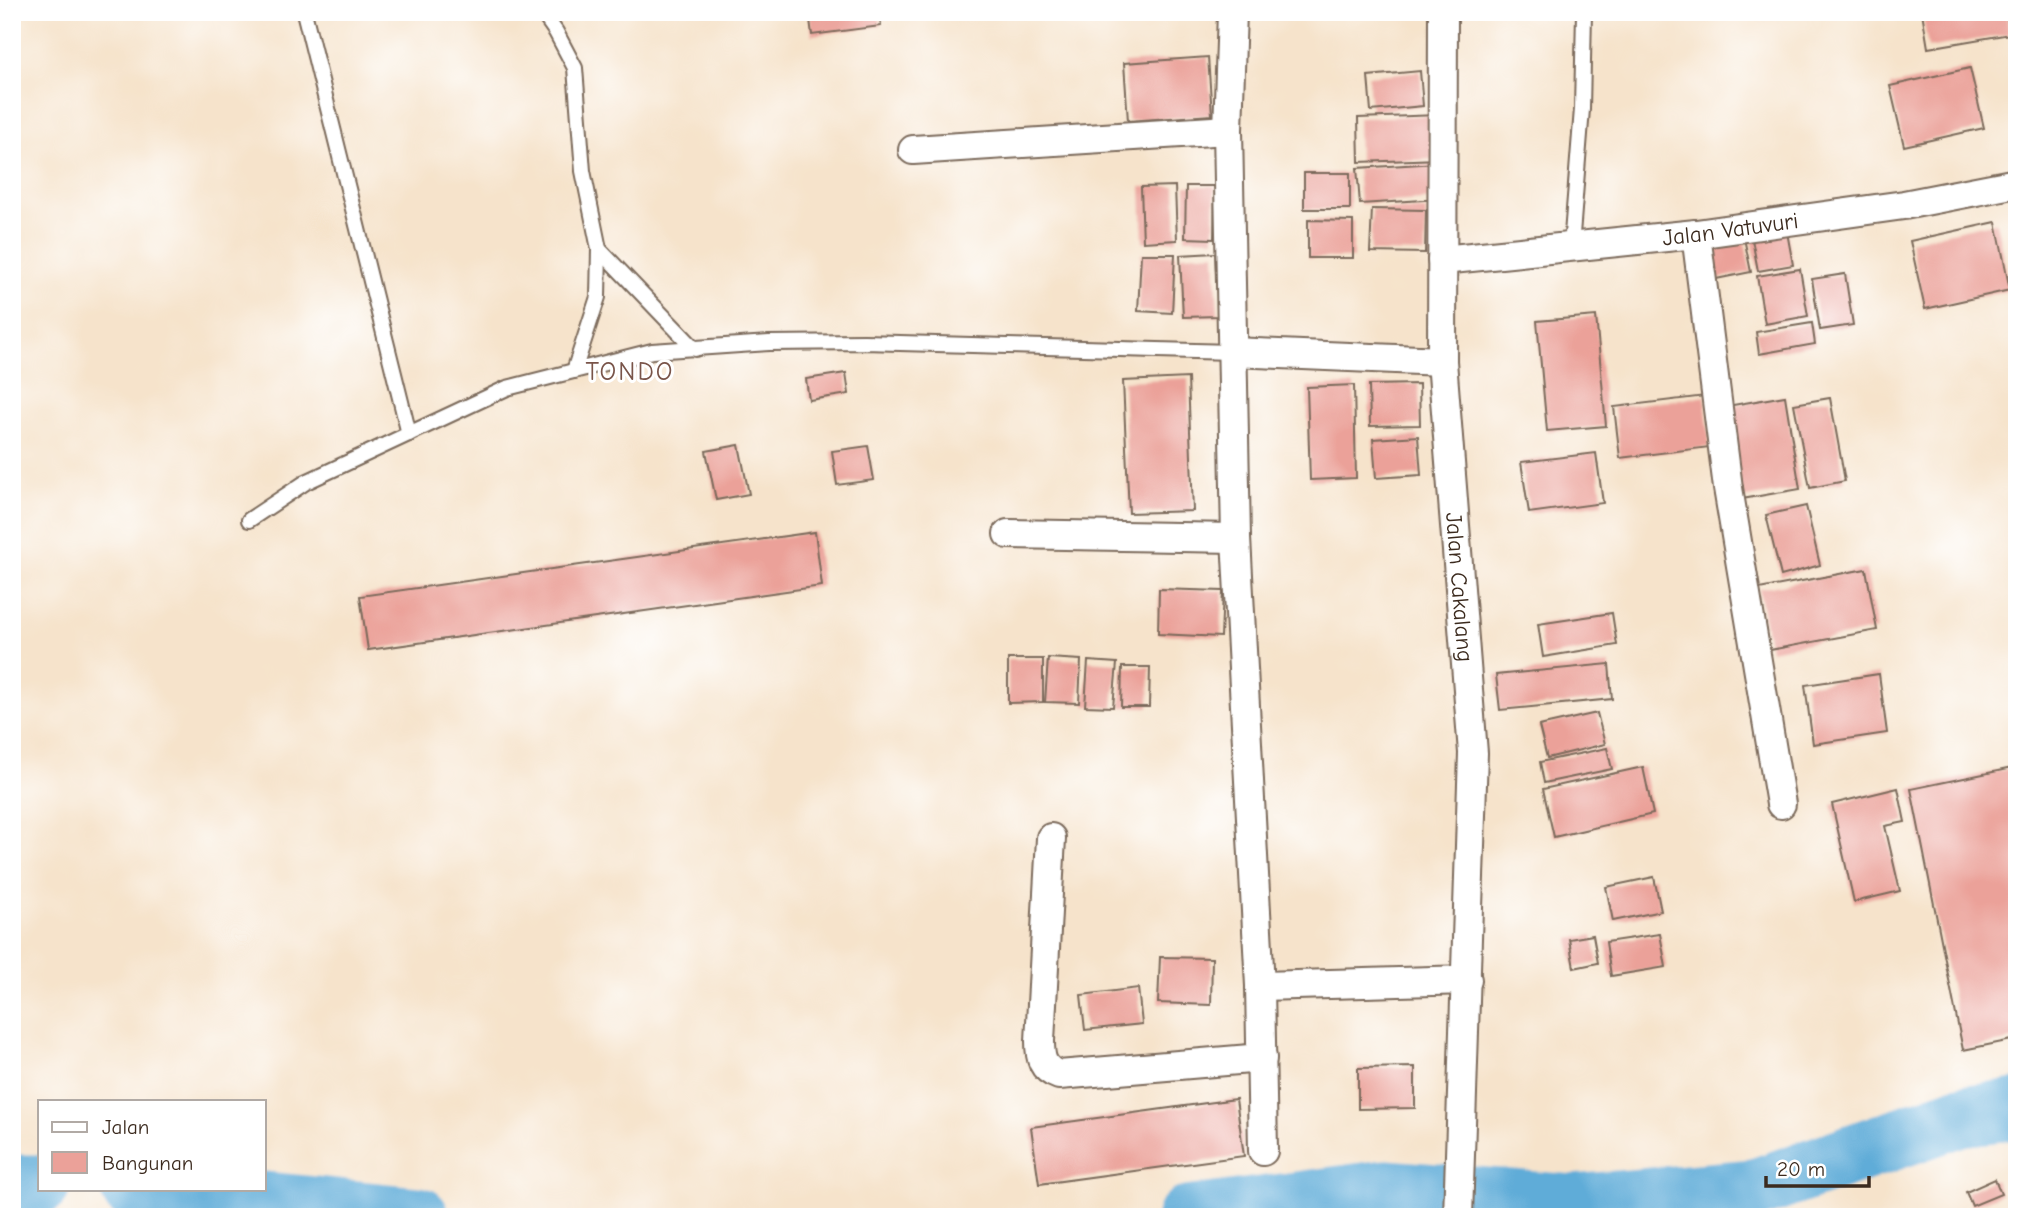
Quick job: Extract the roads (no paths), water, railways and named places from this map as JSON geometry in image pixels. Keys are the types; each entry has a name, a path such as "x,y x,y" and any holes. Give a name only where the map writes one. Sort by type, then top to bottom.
{"street":[{"path":"1232,12 1228,130 1236,538 1260,986 1263,1150"},
{"name":"Jalan Cakalang","path":"1443,12 1442,361 1473,753 1458,1217"},
{"path":"913,150 1228,130"},
{"name":"Jalan Vatuvuri","path":"1442,260 1696,234 1904,205 2017,183"},
{"path":"1696,234 1728,488 1781,804"},
{"path":"1232,352 1442,361"},
{"path":"1008,534 1236,538"},
{"path":"1051,838 1040,1041 1043,1063 1049,1072 1059,1075 1262,1058"},
{"path":"1260,986 1467,980"}],"lane":[{"path":"304,12 409,434"},
{"path":"542,12 575,68 583,171 599,248 598,297 574,371"},
{"path":"1571,247 1582,109 1584,12"},
{"path":"599,248 695,349"},
{"path":"249,520 306,482 508,388 652,351 769,343 864,342 1232,352"}],"waterway":[{"path":"1187,1217 1386,1190 1574,1205 1755,1189 1961,1116 2017,1109"},
{"path":"12,1185 38,1185"},
{"path":"141,1190 419,1217"}],"district":[{"name":"TONDO","path":"630,372"}]}
